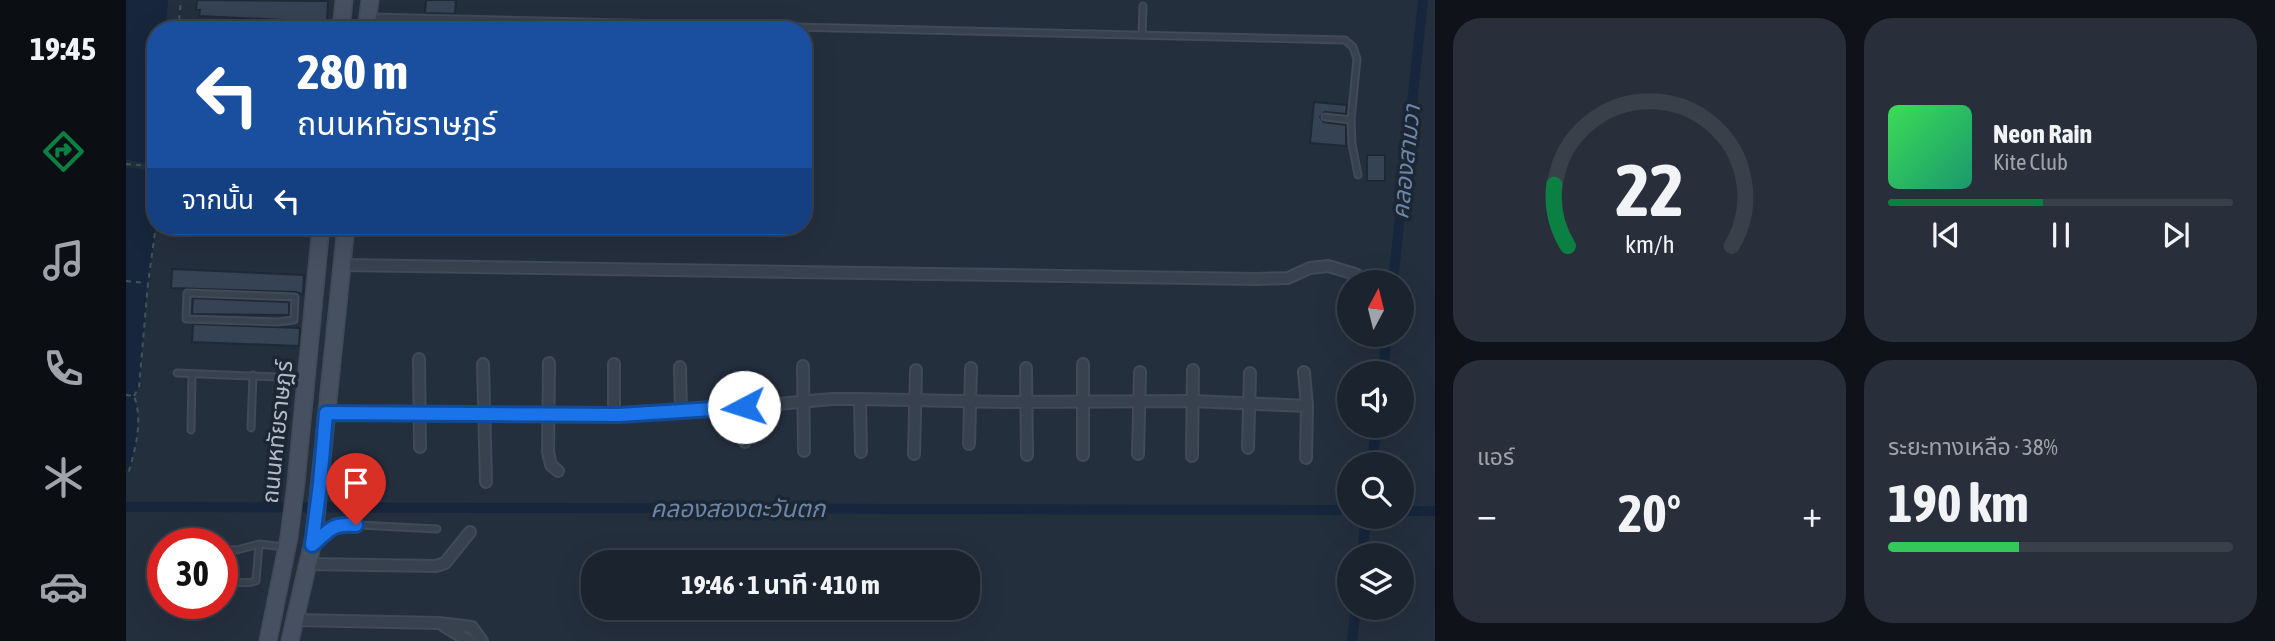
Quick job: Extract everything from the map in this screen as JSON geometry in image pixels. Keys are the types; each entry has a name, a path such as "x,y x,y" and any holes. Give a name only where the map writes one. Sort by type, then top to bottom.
{"main road":[{"path":"342,21 344,0"},
{"path":"367,21 370,0"},
{"name":"ถนนหทัยราษฎร์","path":"268,641 288,542 296,483 320,235"},
{"name":"ถนนหทัยราษฎร์","path":"290,641 313,541 345,235"}],"street":[{"path":"342,265 1257,279 1288,278 1310,268 1328,266 1342,270"},
{"path":"419,359 419,447"},
{"path":"549,363 548,452 551,465 558,471"},
{"path":"483,364 486,482"},
{"path":"614,364 614,415"},
{"path":"1083,364 1083,455"},
{"path":"803,366 804,451"},
{"path":"680,367 681,412"},
{"path":"969,444 971,368"},
{"path":"1026,368 1027,455"},
{"path":"914,454 916,370"},
{"path":"1192,456 1193,370"},
{"path":"1138,454 1140,372"},
{"path":"1304,372 1307,406 1306,458"},
{"path":"1248,448 1250,373"},
{"path":"743,379 745,442"},
{"path":"326,413 614,415 860,399 1193,401 1307,406"},
{"path":"860,399 861,452"},
{"path":"308,564 436,566 445,564 470,532"},
{"path":"295,620 439,623 472,627 482,641"},
{"path":"439,623 469,641"}],"lane":[{"path":"1142,36 1143,6"},
{"path":"812,30 1345,40 1353,47 1357,59 1352,144 1359,175"},
{"path":"1325,117 1352,120"},
{"path":"187,293 288,295 295,297 296,303 294,320 289,322 186,319 187,293"},
{"path":"296,303 313,304"},
{"path":"177,373 306,378"},
{"path":"191,430 192,374"},
{"path":"251,428 253,375"},
{"path":"313,541 339,524 436,529"},
{"path":"259,544 256,580 247,583 230,581 224,575 225,549 237,550 259,544 288,542"}],"path":[{"path":"179,21 181,0"},
{"path":"126,164 147,166"},
{"path":"126,471 129,471 134,455 139,413 134,396 139,387 155,235"},
{"path":"126,281 148,283"},
{"path":"126,394 134,396"}],"water":[{"path":"126,0 168,0 167,21 147,21 147,163 126,160"},
{"path":"126,167 147,170 147,235 155,235 139,387 134,396 138,414 137,433 129,471 126,471"}],"building":[{"path":"197,0 328,1 327,21 199,16 200,10 196,10"},
{"path":"426,0 456,0 455,14 425,13"},
{"path":"1314,102 1347,105 1346,114 1325,112 1320,117 1324,122 1346,125 1346,146 1310,143"},
{"path":"1367,155 1385,155 1385,181 1367,181"},
{"path":"172,269 304,275 303,294 171,288"},
{"path":"193,298 289,302 289,315 192,314"},
{"path":"193,324 300,328 299,346 192,342"}],"waterway":[{"name":"คลองสามวา","path":"1394,270 1423,0"},
{"name":"คลองสามวา","path":"1384,361 1386,347"},
{"name":"คลองสามวา","path":"1374,452 1375,438"},
{"name":"คลองสองตะวันตก","path":"126,507 1337,510"},
{"path":"1414,511 1435,511"},
{"name":"คลองสามวา","path":"1363,543 1365,529"},
{"name":"คลองสามวา","path":"1352,641 1354,620"}],"route":[{"path":"356,525 334,526 312,545 326,413 619,415 744,407"}]}
